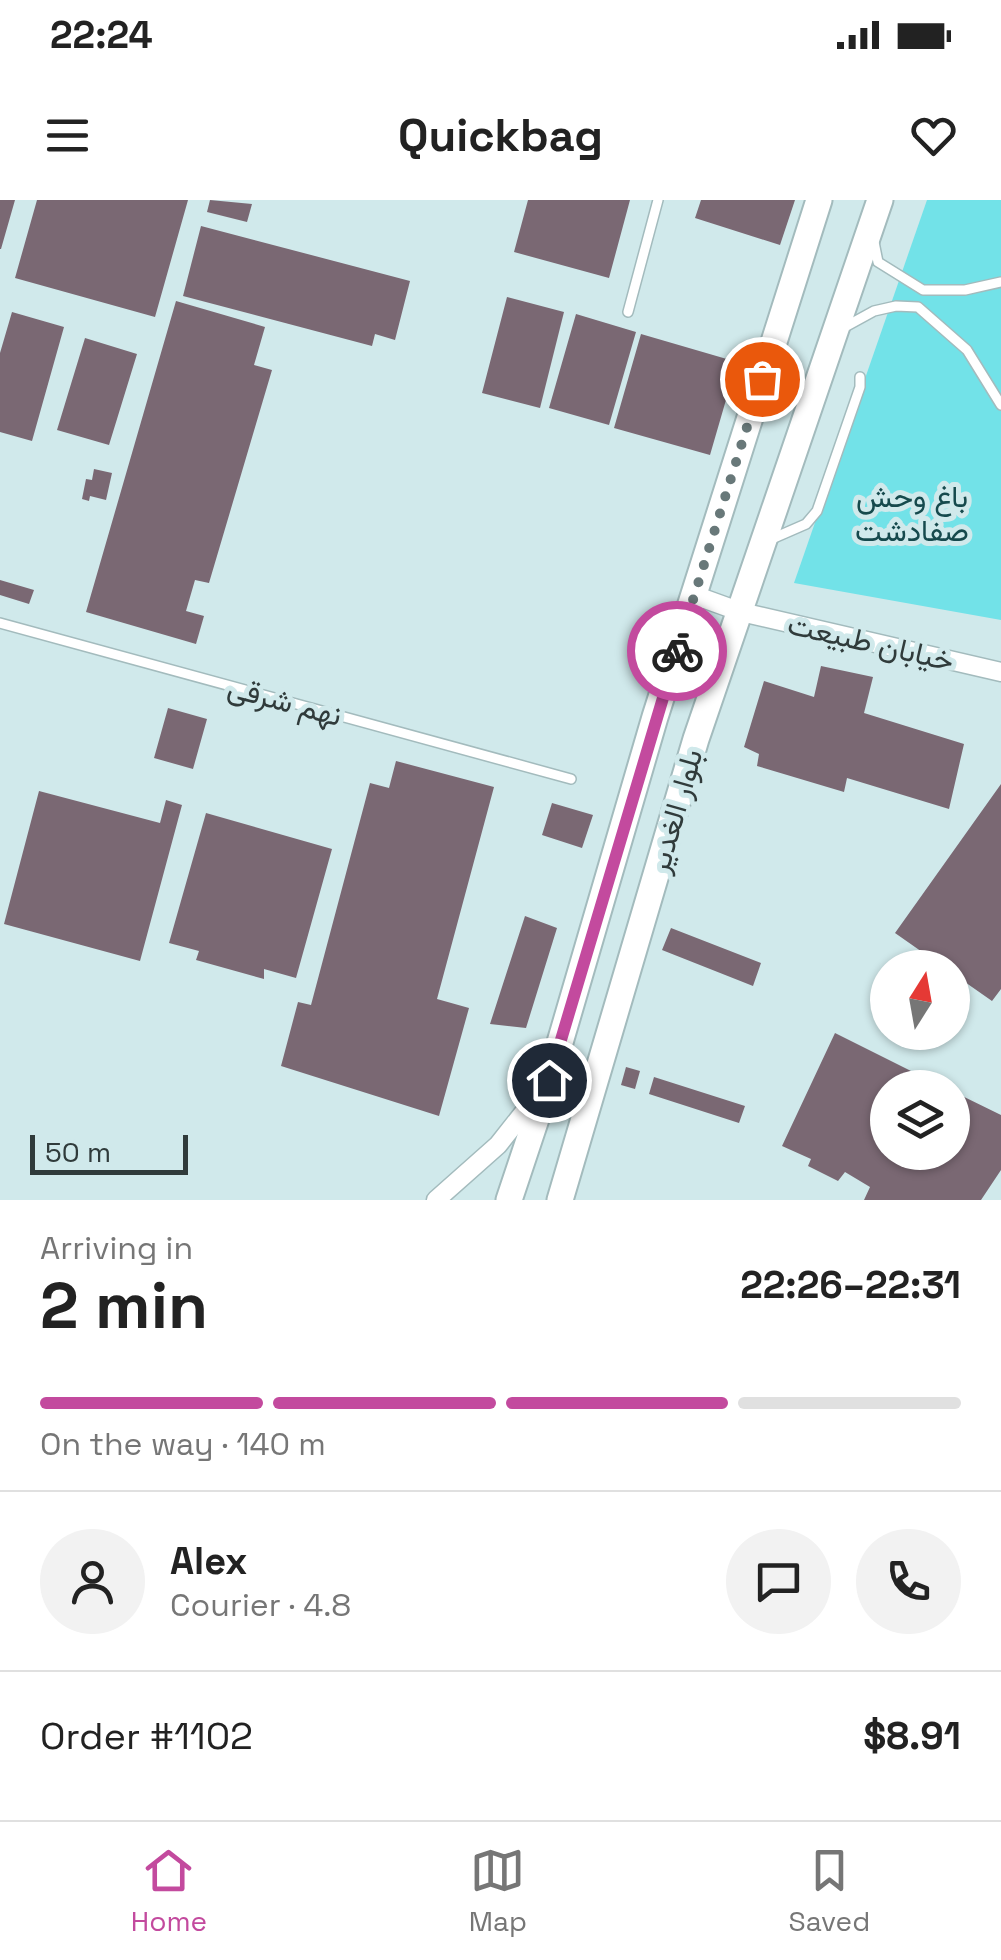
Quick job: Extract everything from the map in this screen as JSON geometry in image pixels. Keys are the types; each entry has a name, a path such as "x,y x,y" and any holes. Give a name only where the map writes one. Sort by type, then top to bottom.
{"street":[{"name":"بلوار الغدیر","path":"509,1200 549,1080 655,717 819,200"},
{"name":"بلوار الغدیر","path":"560,1200 696,740 880,200"},
{"name":"خیابان طبیعت","path":"694,595 741,612 1001,672"},
{"path":"655,717 696,740"},
{"path":"436,1200 498,1145 549,1080"}],"lane":[{"path":"628,312 658,200"},
{"path":"871,230 878,262 924,290 964,290 1001,282"},
{"path":"837,332 874,311 918,307 967,350 1001,405"},
{"path":"765,542 806,524 816,510 860,378"},
{"name":"نهم شرقی","path":"0,622 571,779"}],"green space":[{"name":"باغ وحش صفادشت","path":"927,200 1001,200 1001,620 794,583"}],"building":[{"path":"0,200 15,200 1,249 0,249"},
{"path":"37,200 188,200 155,317 15,278"},
{"path":"210,200 252,204 247,222 207,212"},
{"path":"528,200 630,200 609,278 514,252"},
{"path":"701,200 795,200 780,245 695,218"},
{"path":"201,226 410,281 395,340 375,334 372,346 183,296"},
{"path":"507,297 564,312 540,408 482,393"},
{"path":"176,301 265,327 254,365 272,370 209,583 195,580 186,611 204,616 196,644 86,612"},
{"path":"12,312 64,327 32,441 0,432 0,353"},
{"path":"576,314 636,332 609,425 549,408"},
{"path":"641,334 737,362 710,455 614,428"},
{"path":"85,338 137,354 109,445 57,430"},
{"path":"94,469 112,473 106,500 90,496 89,501 82,499 86,479 92,480"},
{"path":"0,580 34,590 29,604 0,595"},
{"path":"821,666 873,677 864,713 964,744 949,809 847,778 844,792 757,766 759,754 744,747 764,681 814,697"},
{"path":"168,708 207,719 193,769 154,758"},
{"path":"396,761 494,787 437,999 469,1008 439,1116 281,1066 298,1002 311,1005 370,783 389,788"},
{"path":"1001,784 1001,989 992,1001 970,986 970,950 919,950 895,933"},
{"path":"39,791 160,823 166,800 182,805 140,961 4,924"},
{"path":"552,803 593,815 582,848 542,835"},
{"path":"206,813 332,849 296,978 264,969 264,979 196,960 199,951 169,943"},
{"path":"525,916 557,928 526,1028 490,1024"},
{"path":"671,928 761,963 753,986 662,950"},
{"path":"835,1033 909,1070 870,1070 870,1170 970,1170 970,1100 1001,1115 1001,1170 981,1200 864,1200 870,1187 845,1172 838,1181 808,1166 811,1159 782,1146"},
{"path":"626,1067 640,1071 635,1089 621,1085"},
{"path":"654,1077 745,1106 739,1123 649,1094"}],"way so far":[{"path":"677,651 762,379"}],"route":[{"path":"549,1080 677,651"}]}
